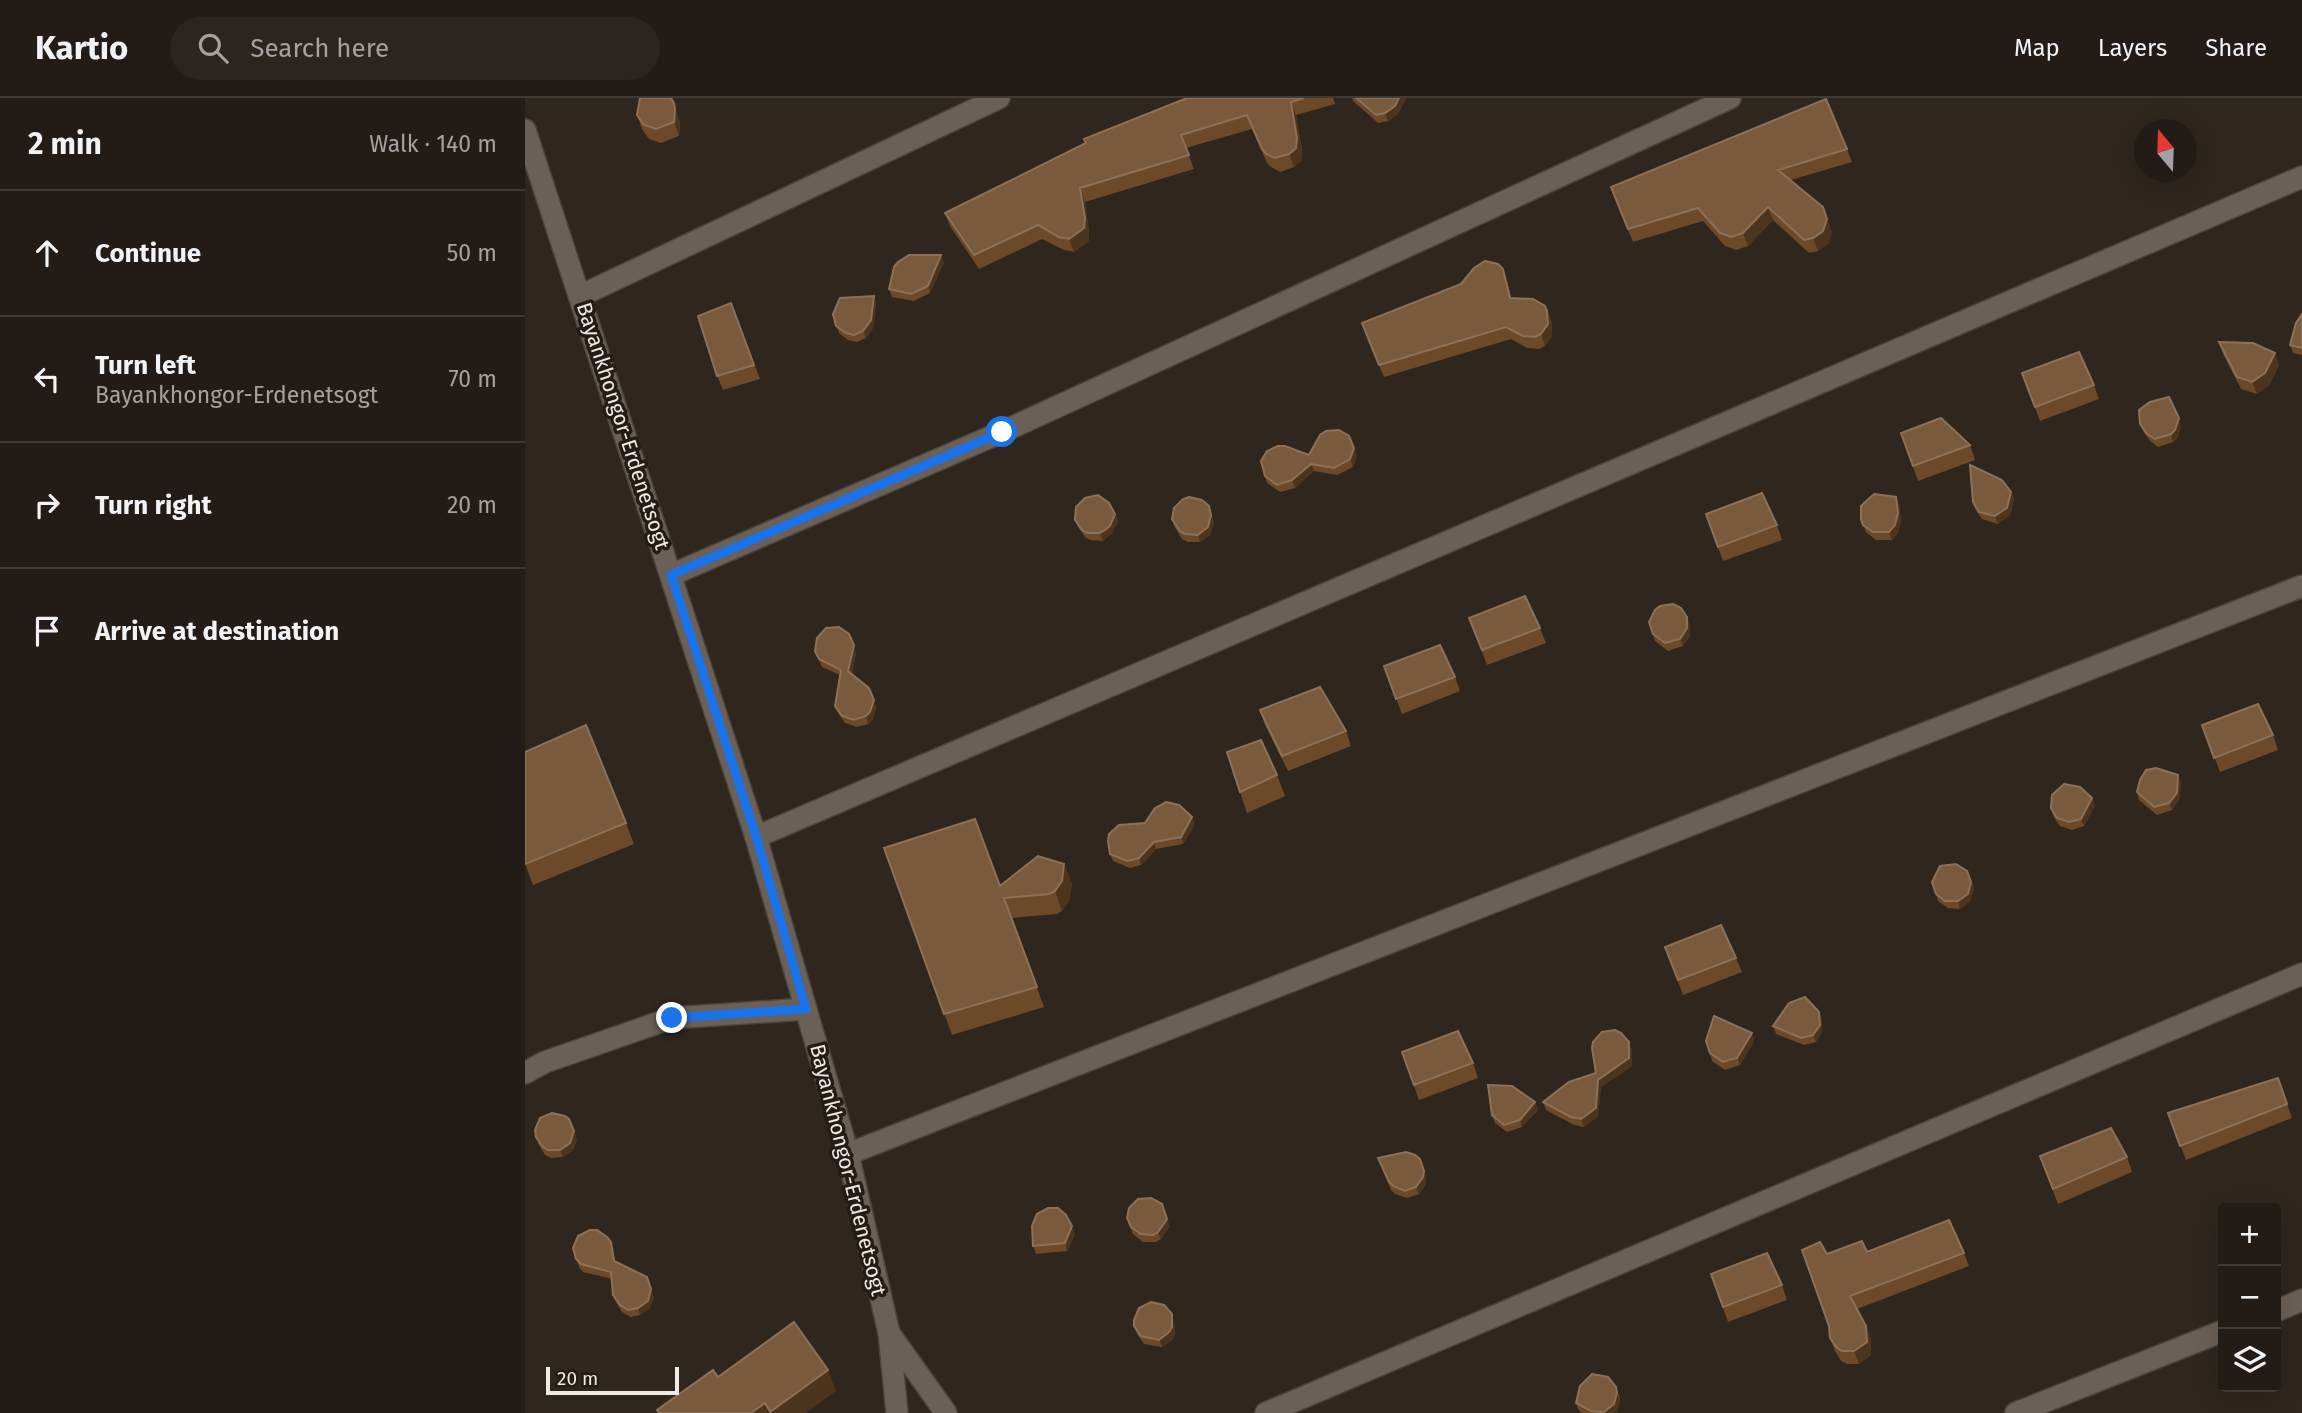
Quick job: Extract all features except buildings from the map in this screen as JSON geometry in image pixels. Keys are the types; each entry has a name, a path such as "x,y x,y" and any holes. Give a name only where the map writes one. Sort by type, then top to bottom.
{"street":[{"path":"580,296 999,98"},
{"path":"671,575 1002,432 1730,98"},
{"name":"Bayankhongor-Erdenetsogt","path":"525,130 756,836 848,1154 889,1333 897,1413"},
{"path":"756,836 2302,177"},
{"path":"848,1154 2302,586"},
{"path":"1266,1413 2302,974"},
{"path":"525,1073 545,1062 672,1018 806,1009"},
{"path":"2281,1309 2302,1300"},
{"path":"889,1333 946,1413"},
{"path":"2016,1413 2218,1333"}],"route":[{"path":"672,1018 806,1009 756,836 671,575 1002,432"}]}
